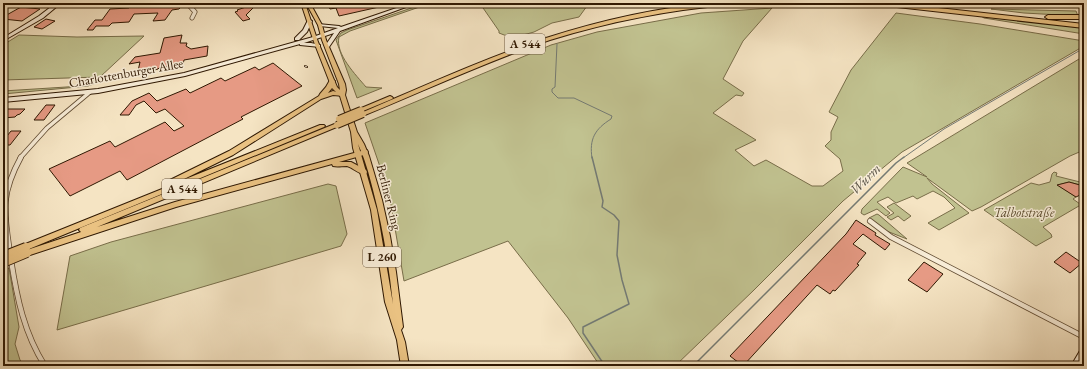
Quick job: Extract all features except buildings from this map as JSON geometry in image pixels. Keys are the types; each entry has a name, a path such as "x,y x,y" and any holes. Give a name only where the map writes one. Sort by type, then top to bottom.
{"highway":[{"name":"A 544","path":"3,256 26,250 336,123 492,57 565,30 639,12 697,3"},
{"name":"A 544","path":"362,112 574,31 641,15 728,3"},
{"path":"878,3 1084,26"},
{"path":"910,3 1024,16 1084,18"},
{"path":"319,98 329,88 332,81"},
{"path":"114,211 231,153 319,98 333,93 342,95"},
{"name":"A 544","path":"3,262 26,250 114,211 336,123"},
{"path":"26,250 175,205 365,152"},
{"path":"326,164 349,164 364,172"}],"main road":[{"name":"Berliner Ring","path":"303,3 314,36 336,91 342,95"},
{"name":"Berliner Ring","path":"308,3 320,25 342,84 342,95 354,132 358,154 364,172 378,230 389,302 401,342"},
{"name":"Berliner Ring","path":"354,132 365,152 381,209 397,299 405,366"}],"street":[{"path":"3,40 41,17 59,3"},
{"path":"188,3 195,12 192,18"},
{"path":"314,36 415,3"},
{"path":"297,39 305,31 310,21"},
{"path":"320,25 339,28"},
{"path":"327,46 339,28"},
{"name":"Charlottenburger Allee","path":"252,56 297,39 314,36"},
{"name":"Charlottenburger Allee","path":"3,100 90,92 162,79 252,56 314,36"},
{"path":"292,44 311,44 318,46"},
{"path":"45,366 34,349 25,330 20,314 4,215 4,197 10,177 27,150 52,123 90,92"},
{"path":"870,221 891,237 1084,337"},
{"path":"1076,366 1084,351"}],"green space":[{"path":"426,3 431,3 350,31 339,37 340,50 343,57 357,77 366,87 382,88 357,98 336,40 341,33"},
{"path":"464,3 588,3 579,17 552,23 534,32 512,38 499,33 481,5"},
{"path":"1004,3 1048,3 1058,5 1058,3 1073,3 1071,5 1009,6"},
{"path":"772,8 743,41 723,79 744,93 742,96 736,95 713,113 756,140 735,150 754,166 766,160 812,186 823,186 843,171 840,159 825,146 831,140 831,132 838,117 829,112 851,70 896,13 980,24 1084,41 1084,46 902,152 843,201 675,366 600,366 568,318 508,241 404,281 389,193 365,123 551,45 597,32 701,13"},
{"path":"991,9 1076,11 1078,16 1024,13"},
{"path":"981,16 1084,28 1084,34 984,18"},
{"path":"19,35 77,37 144,36 100,77 3,80 3,45"},
{"path":"1084,56 1084,150 1070,156 972,211 927,178 932,184 969,213 939,230 928,223 955,208 944,197 933,191 917,199 913,196 896,203 888,197 877,202 890,213 886,216 877,209 864,215 861,213 862,209 903,167 927,177 907,163"},
{"path":"95,78 100,79 96,83 88,86 3,94 3,91 82,86"},
{"name":"Talbotstraße","path":"1054,172 1057,173 1056,176 1084,183 1084,189 1082,189 1080,185 1069,182 1058,185 1076,197 1073,199 1080,204 1084,203 1043,227 1051,234 1052,237 1036,246 984,210 1031,183 1039,185 1050,182"},
{"path":"328,184 336,186 347,234 341,246 57,330 70,256 111,242"},
{"path":"894,203 911,216 904,221 898,216 891,220 887,217 894,213 887,207"},
{"path":"877,214 907,239 884,230 869,218"},
{"path":"9,268 19,327 15,344 20,360 25,366 3,366 3,271"}],"waterway":[{"path":"557,44 555,87 552,89 552,92 558,98 574,98 612,116 611,119 594,135 591,145 592,158"},
{"name":"Wurm","path":"903,158 944,129 1084,48"},
{"path":"592,157 603,201 602,207 614,215 619,221 617,255 629,304 583,327 583,333 605,366"},
{"name":"Wurm","path":"693,366 896,163 904,157"}]}
